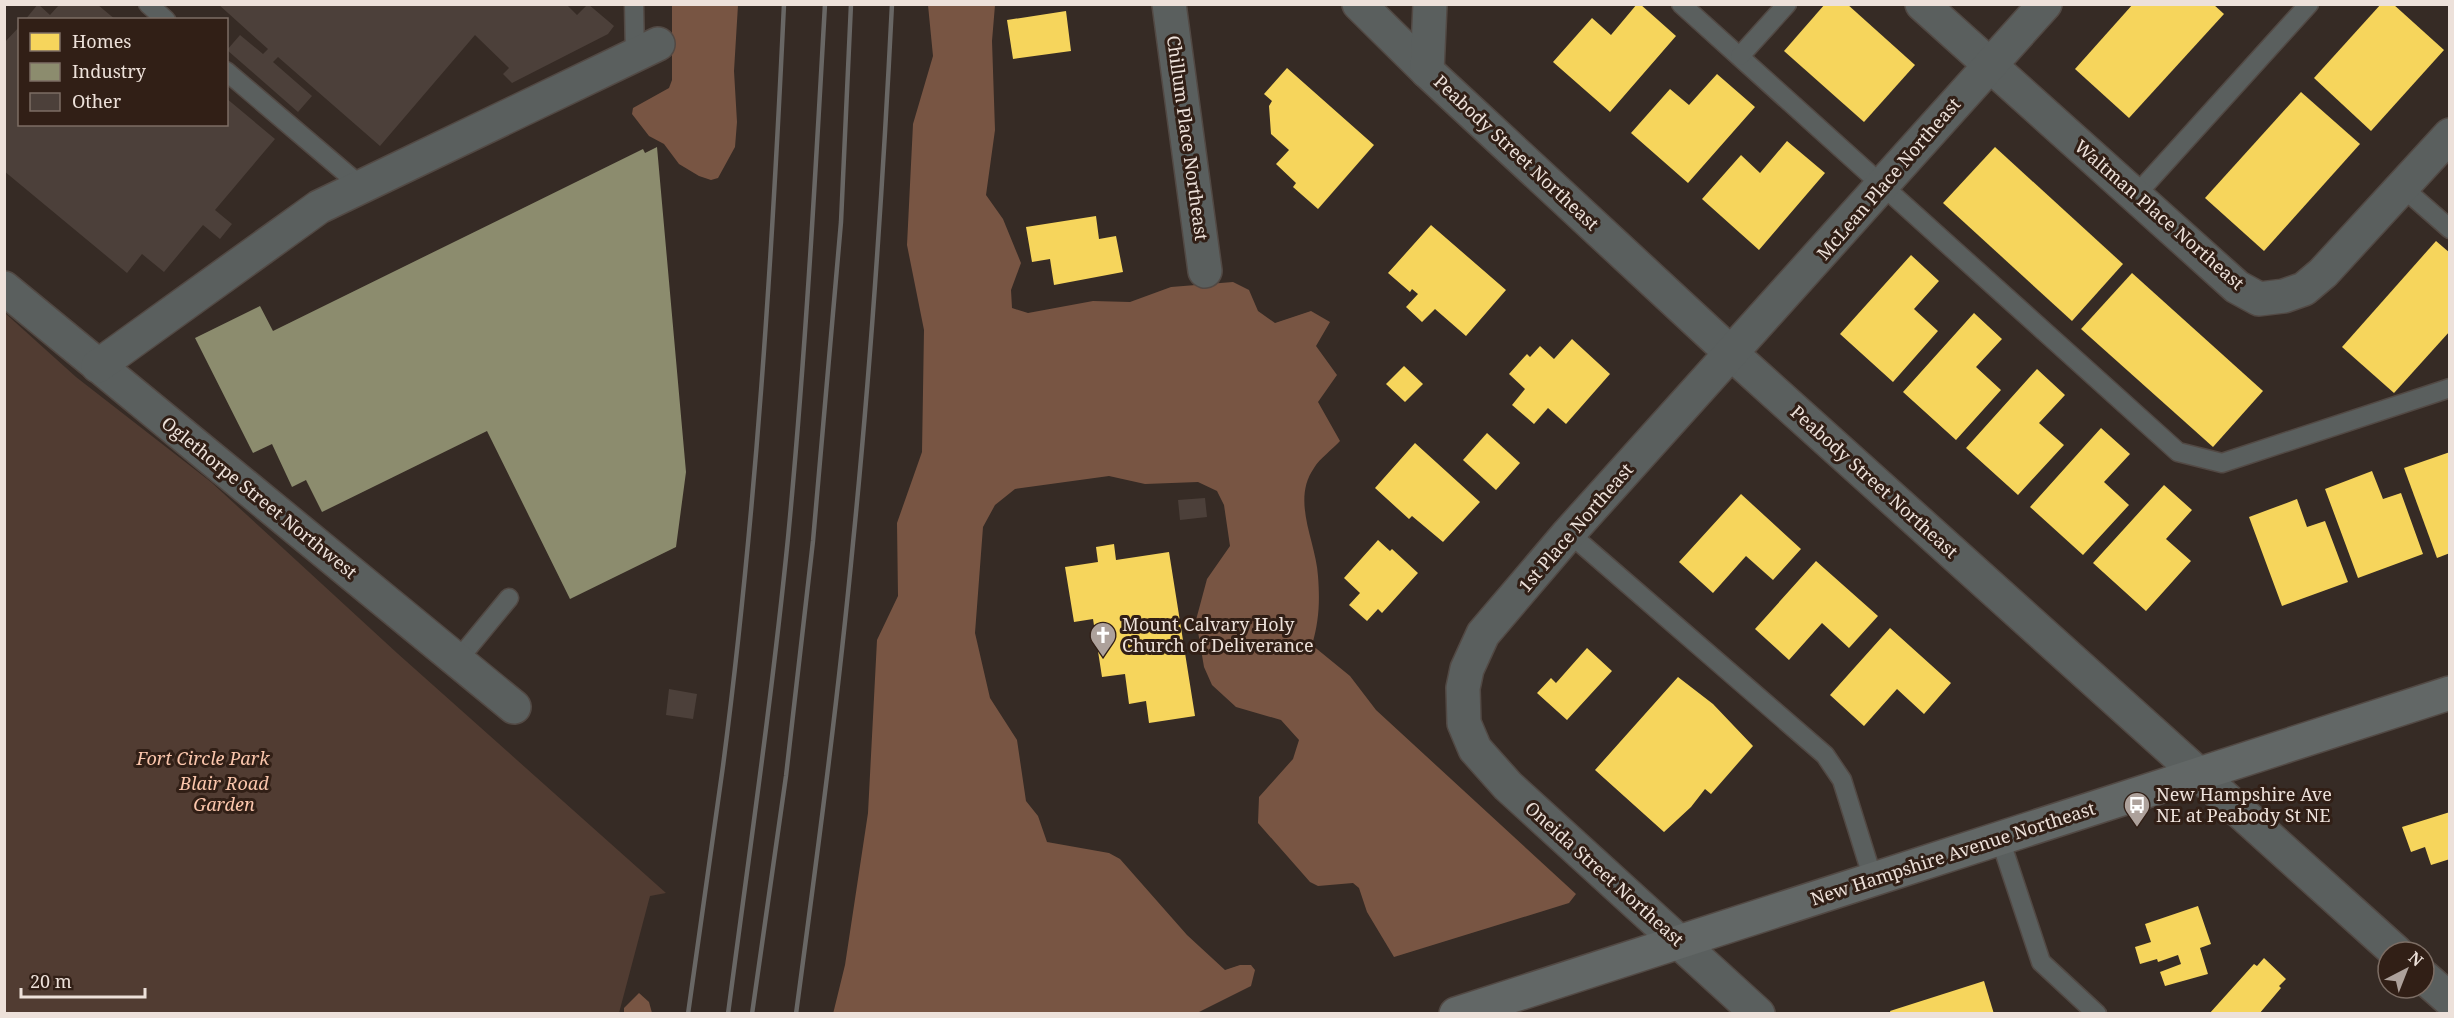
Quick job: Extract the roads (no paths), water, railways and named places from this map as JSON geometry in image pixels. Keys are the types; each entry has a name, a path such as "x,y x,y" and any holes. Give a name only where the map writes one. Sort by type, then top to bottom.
{"main road":[{"name":"New Hampshire Avenue Northeast","path":"1456,1014 2450,693"}],"street":[{"name":"Chillum Place Northeast","path":"1169,4 1205,271"},
{"name":"Peabody Street Northeast","path":"1359,4 1426,71 1732,354 2383,940"},
{"path":"1426,71 1430,4"},
{"name":"Waltman Place Northeast","path":"1922,4 2237,287 2259,299 2284,296 2304,289 2323,273 2450,135"},
{"name":"McLean Place Northeast","path":"1732,354 2045,4"},
{"path":"98,366 319,207 647,50"},
{"name":"Oglethorpe Street Northwest","path":"4,288 514,707"},
{"name":"1st Place Northeast","path":"1464,723 1463,688 1471,660 1483,634 1569,533 1732,354"},
{"name":"Oneida Street Northeast","path":"1464,723 1475,748 1496,775 1758,1014"},
{"path":"2436,988 2450,1000"}],"lane":[{"path":"148,4 164,18"},
{"path":"634,4 647,50"},
{"path":"1681,4 2178,453 2222,463 2450,388"},
{"path":"1740,56 1787,4"},
{"path":"2135,196 2309,4"},
{"path":"228,73 361,186"},
{"path":"2401,186 2450,229"},
{"path":"1569,533 1825,755 1842,780 1874,879"},
{"path":"457,661 508,598"},
{"path":"2000,838 2041,962 2097,1014"}],"railway":[{"path":"688,1014 723,766 745,576 768,291 784,4"},
{"path":"728,1014 768,717 788,538 805,338 825,4"},
{"path":"752,1014 786,776 813,541 841,222 851,4"},
{"path":"796,1014 834,720 859,476 876,274 892,4"}],"place":[{"name":"Mount Calvary Holy Church of Deliverance","path":"1103,658"},
{"name":"New Hampshire Ave NE at Peabody St NE","path":"2137,828"}],"park label":[{"name":"Fort Circle Park","path":"203,759"},
{"name":"Blair Road Garden","path":"224,794"}]}
